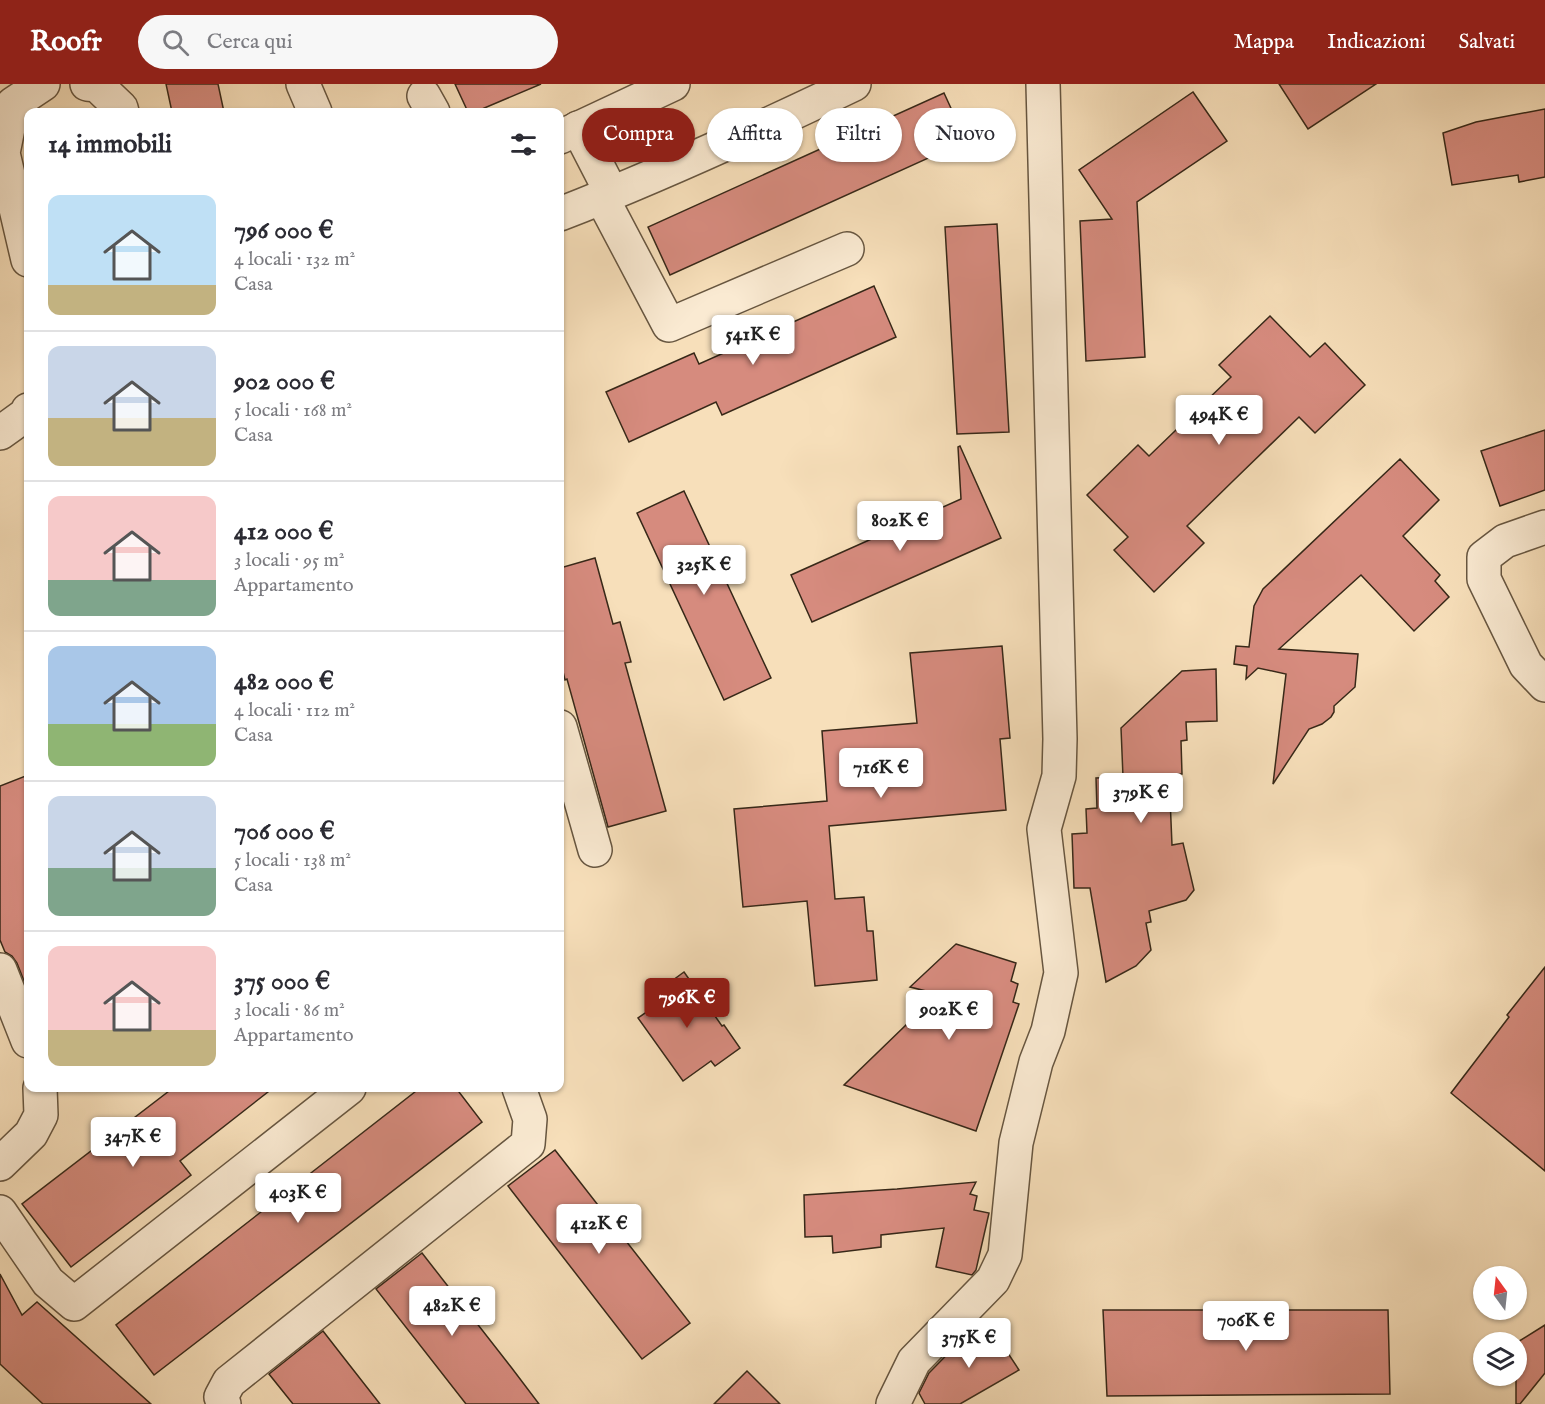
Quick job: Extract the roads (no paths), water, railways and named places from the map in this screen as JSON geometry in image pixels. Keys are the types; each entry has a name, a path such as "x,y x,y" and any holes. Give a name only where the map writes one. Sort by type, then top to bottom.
{"street":[{"path":"24,243 3,153 13,104 43,84"},
{"path":"87,84 97,86 121,108"},
{"path":"303,84 313,108"},
{"path":"673,84 569,133 607,196 669,325 848,249"},
{"path":"564,212 765,127 855,84"},
{"path":"893,1404 914,1361 993,1280 1005,1255 1016,1143 1036,1062 1048,1031 1061,973 1044,829 1059,776 1060,740 1043,84"},
{"path":"0,433 24,415"},
{"path":"1545,527 1505,541 1484,557 1484,579 1526,666 1545,685"},
{"path":"564,742 595,850"},
{"path":"0,970 24,1031"},
{"path":"0,1164 31,1134 41,1115 40,1092"},
{"path":"0,1212 48,1282 74,1304 344,1092"},
{"path":"224,1404 221,1396 229,1382 528,1144 530,1119 520,1092"}]}
